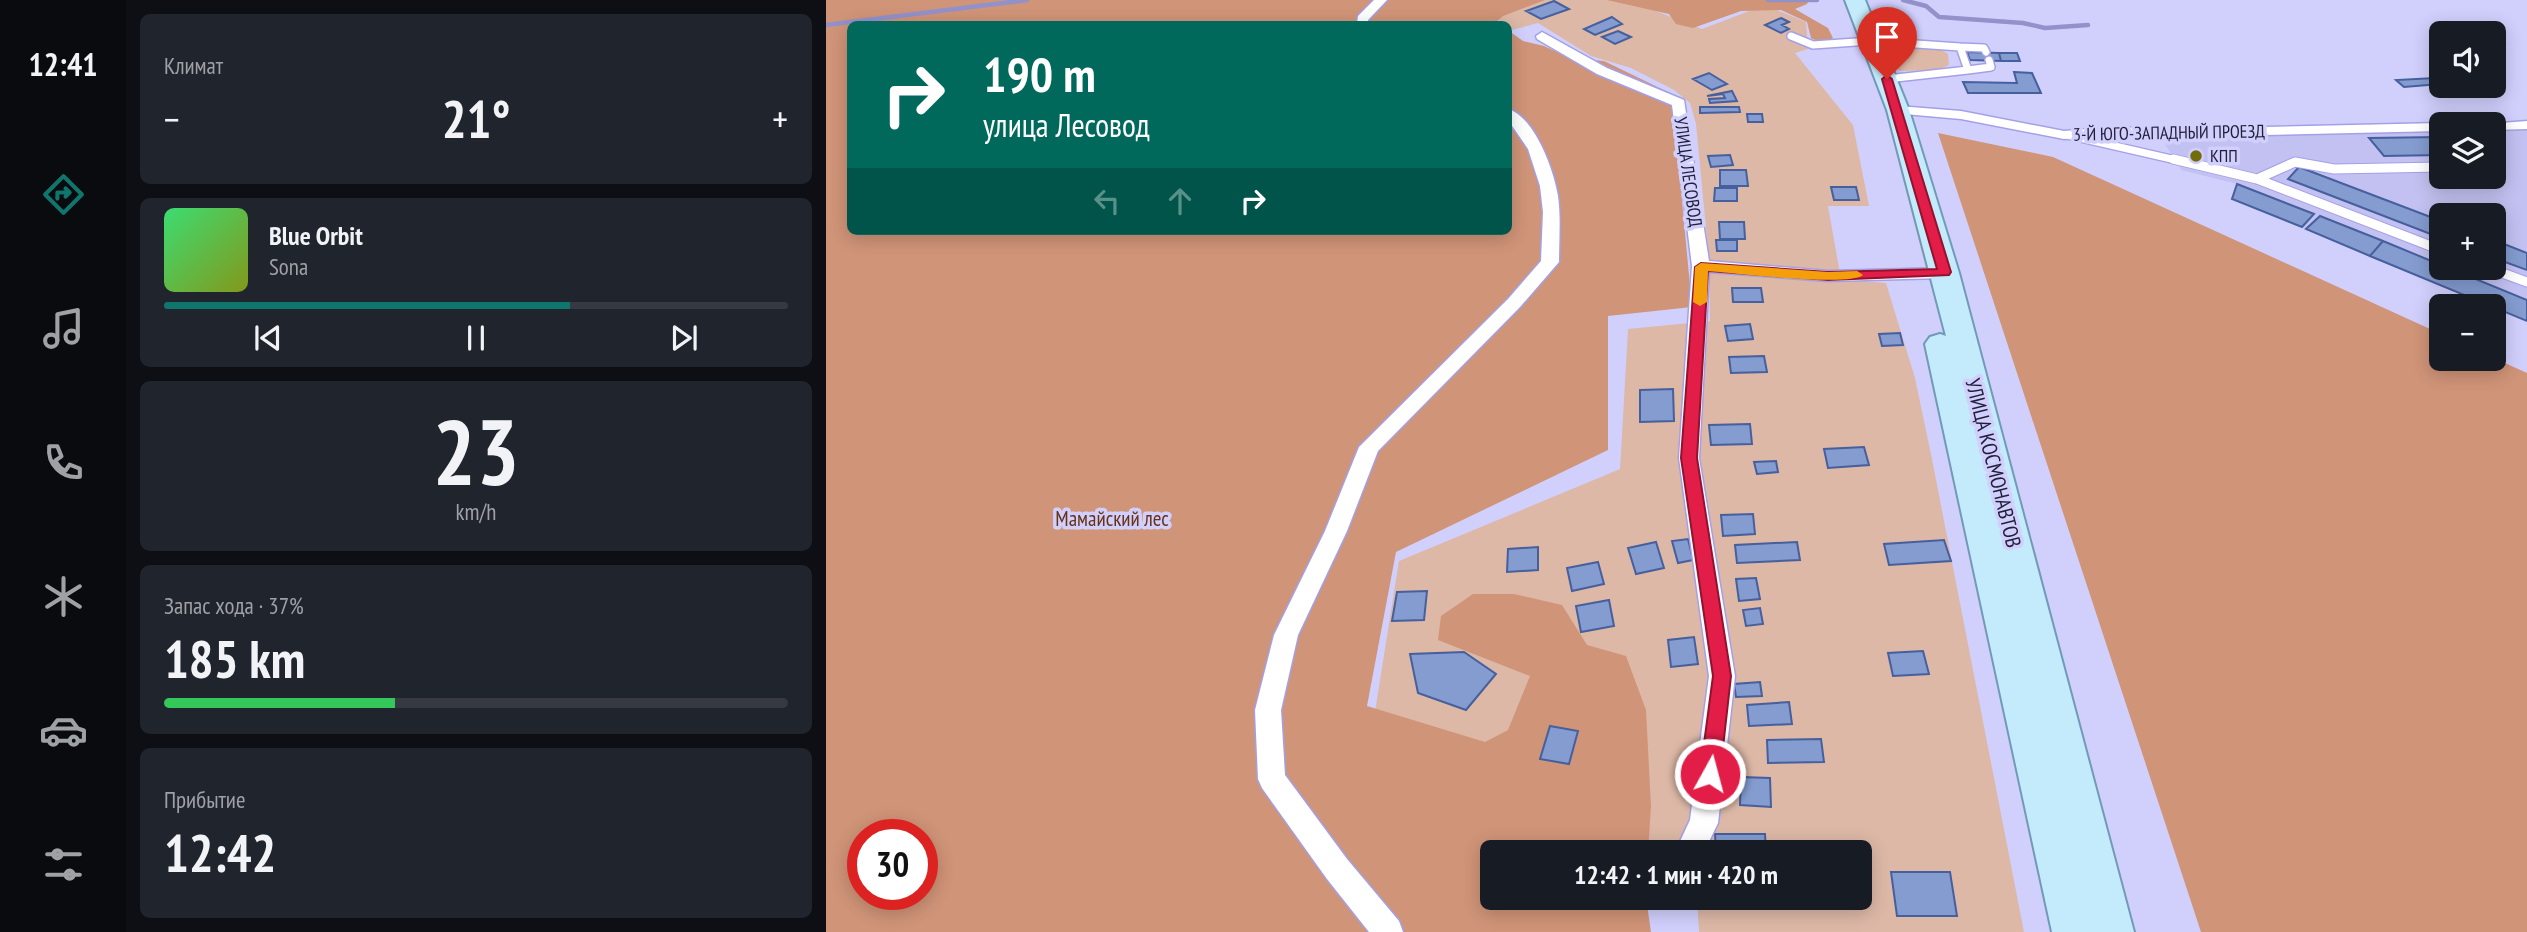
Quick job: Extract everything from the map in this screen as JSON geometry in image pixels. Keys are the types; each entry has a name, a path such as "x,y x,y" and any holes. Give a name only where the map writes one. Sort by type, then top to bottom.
{"main road":[{"name":"УЛИЦА КОСМОНАВТОВ","path":"1839,0 1887,79 1898,110 2076,932"},
{"name":"УЛИЦА КОСМОНАВТОВ","path":"1855,0 1880,109 1934,272 2110,932"}],"street":[{"path":"1363,21 1381,0"},
{"name":"УЛИЦА ЛЕСОВОД","path":"1542,36 1602,71 1679,103 1701,267 1689,458 1722,676 1704,823 1695,840"},
{"name":"3-Й ЮГО-ЗАПАДНЫЙ ПРОЕЗД","path":"1898,110 1961,115 2064,135 2110,131 2178,133 2429,127"},
{"path":"1388,932 1337,869 1272,779 1268,710 1286,635 1336,531 1369,447 1514,303 1550,262 1550,194 1536,153 1517,117 1512,115"},
{"path":"2506,126 2527,125"},
{"path":"1701,267 1828,276 1934,272"}],"lane":[{"path":"1791,36 1813,45 1864,41 1984,48 1991,67 1887,79"},
{"path":"1960,47 1968,70"},
{"path":"2064,135 2257,179 2429,245"},
{"path":"2257,179 2295,162 2334,169 2429,167"},
{"path":"2506,274 2527,282"}],"shaded area":[{"path":"1542,0 1628,0 1702,29 1765,5 1806,22 1808,49 1795,53 1853,125 1869,206 1828,206 1841,279 1886,283 1915,378 2024,932 1699,932 1698,910 1872,910 1872,840 1611,840 1373,724 1399,561 1620,469 1628,329 1710,321 1709,260 1696,124 1690,103 1674,90 1631,68 1591,56 1538,23 1512,30 1512,21 1493,18"},
{"path":"1843,0 1851,0 1893,110 1929,269 1926,268 1885,109"},
{"path":"1897,45 1940,49 1948,54 1949,65 1938,70 1899,71 1888,47"},
{"path":"2506,129 2527,129 2527,321 2506,312 2506,294 2462,294 2232,199 2237,184 2181,170 2165,144 2170,138 2191,135 2429,131 2429,189 2506,189"}],"green space":[{"name":"Мамайский лес","path":"826,0 1545,0 1503,16 1497,21 847,21 847,235 1512,235 1512,33 1523,41 1544,46 1570,58 1604,61 1672,94 1692,307 1608,316 1608,450 1396,552 1367,706 1485,742 1508,730 1530,676 1438,640 1441,616 1473,594 1514,594 1562,605 1587,645 1626,656 1646,710 1651,806 1649,840 1480,840 1480,910 1648,910 1651,932 826,932"},
{"path":"1607,0 1809,0 1807,4 1795,9 1828,28 1833,38 1822,41 1811,38 1807,22 1781,10 1741,11 1693,28 1676,24 1669,14"},
{"path":"1938,133 2053,157 2429,329 2429,371 2506,371 2506,363 2527,373 2527,932 2201,932"}],"building":[{"path":"1554,1 1569,9 1541,19 1526,11"},
{"path":"1612,17 1622,24 1595,35 1584,29"},
{"path":"1781,18 1789,22 1782,25 1789,29 1781,33 1765,25"},
{"path":"1618,31 1631,37 1615,44 1602,37"},
{"path":"1967,52 1999,53 2001,61 1970,60"},
{"path":"1999,53 2017,53 2020,61 2001,61"},
{"path":"2014,72 2032,73 2041,93 1968,93 1963,82 2017,83"},
{"path":"1709,73 1727,84 1712,90 1693,79"},
{"path":"2429,78 2429,85 2404,87 2396,80"},
{"path":"1732,91 1737,101 1710,103 1709,99 1725,98 1723,94 1707,96"},
{"path":"1700,107 1739,107 1740,112 1700,113"},
{"path":"1747,114 1762,114 1763,122 1748,122"},
{"path":"2429,137 2429,155 2384,156 2369,138"},
{"path":"1730,155 1733,165 1711,167 1708,156"},
{"path":"2299,167 2429,216 2429,233 2288,179"},
{"path":"1720,170 1746,170 1748,186 1720,186"},
{"path":"2237,184 2314,214 2302,227 2232,199"},
{"path":"1831,187 1856,187 1859,200 1834,200"},
{"path":"1715,188 1737,188 1737,201 1714,201"},
{"path":"2320,216 2383,241 2370,256 2306,229"},
{"path":"1719,222 1744,222 1745,239 1720,239"},
{"path":"1716,240 1737,240 1737,251 1717,251"},
{"path":"2383,241 2429,260 2429,280 2478,280 2527,300 2527,321 2506,312 2506,294 2462,294 2370,256"},
{"path":"2506,245 2527,253 2527,270 2506,262"},
{"path":"1732,288 1761,288 1763,302 1733,302"},
{"path":"1750,324 1753,339 1728,341 1725,326"},
{"path":"1900,333 1903,345 1882,346 1879,334"},
{"path":"1764,356 1767,372 1731,373 1729,357"},
{"path":"1673,389 1674,421 1640,422 1640,390"},
{"path":"1750,424 1752,444 1711,445 1709,425"},
{"path":"1864,447 1869,465 1828,468 1824,449"},
{"path":"1776,461 1778,472 1757,474 1754,462"},
{"path":"1753,514 1755,534 1723,536 1721,515"},
{"path":"1688,539 1693,560 1678,563 1672,541"},
{"path":"1944,540 1951,561 1889,565 1884,544"},
{"path":"1656,542 1664,568 1636,574 1628,548"},
{"path":"1797,542 1800,560 1737,563 1735,545"},
{"path":"1538,547 1538,570 1507,572 1508,549"},
{"path":"1598,562 1604,584 1572,591 1567,568"},
{"path":"1756,578 1760,599 1739,601 1736,579"},
{"path":"1427,591 1424,620 1392,621 1397,592"},
{"path":"1609,600 1614,626 1581,632 1576,606"},
{"path":"1760,608 1763,624 1746,626 1743,610"},
{"path":"1694,637 1698,664 1671,667 1668,640"},
{"path":"1923,651 1929,674 1893,676 1888,653"},
{"path":"1464,652 1496,674 1466,710 1418,693 1410,654"},
{"path":"1760,682 1762,696 1736,697 1734,684"},
{"path":"1789,702 1792,724 1749,726 1747,705"},
{"path":"1550,726 1578,731 1569,764 1540,759"},
{"path":"1821,739 1824,762 1768,763 1767,740"},
{"path":"1741,777 1770,778 1771,807 1740,805"},
{"path":"1715,834 1765,834 1765,840 1715,840"},
{"path":"1891,872 1950,872 1957,916 1897,916"}],"waterway":[{"path":"858,21 1027,0"},
{"path":"1768,0 1817,0"},
{"path":"1903,0 1926,6 1939,17 2023,23 2045,28 2088,25"},
{"path":"826,25 847,22"}],"slow traffic":[{"path":"1700,302 1701,267 1828,276 1857,275"}],"place":[{"name":"КПП","path":"2196,156"}],"route":[{"path":"1710,774 1722,676 1689,458 1701,267 1828,276 1944,272 1887,79"}]}
